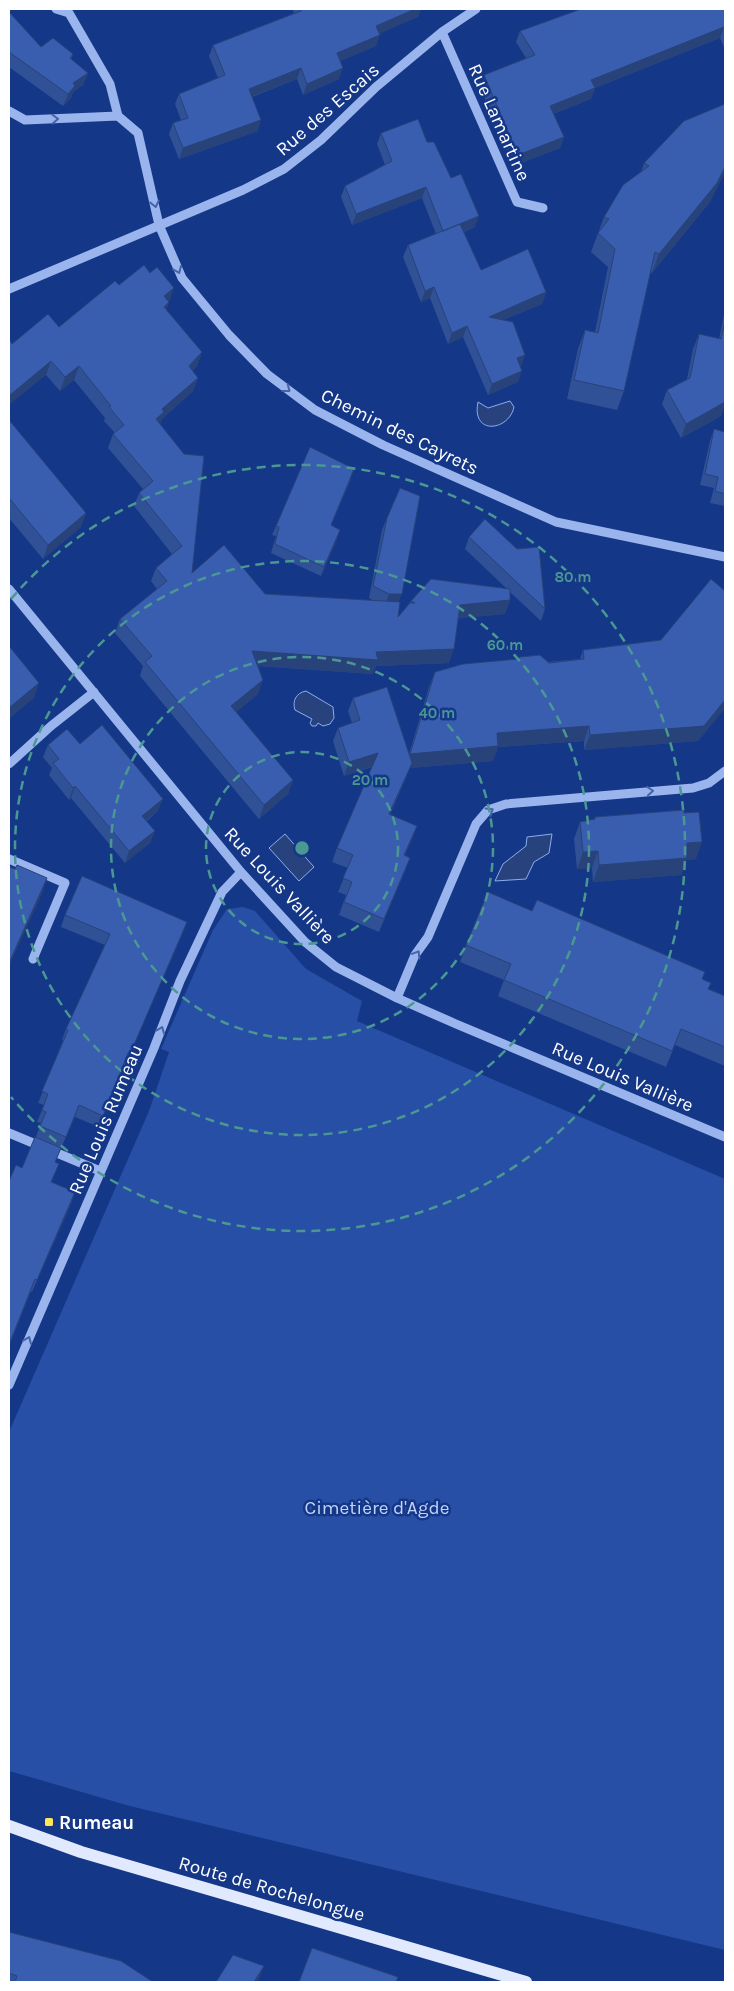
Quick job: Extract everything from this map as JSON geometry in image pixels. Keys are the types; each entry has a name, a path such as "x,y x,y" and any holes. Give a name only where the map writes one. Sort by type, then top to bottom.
{"main road":[{"name":"Route de Rochelongue","path":"9,1826 81,1852 526,1982"}],"street":[{"path":"9,111 26,120 118,116 110,84 69,11 56,9"},
{"name":"Rue des Escais","path":"9,289 243,190 284,169 321,140 376,87 442,32 476,9"},
{"name":"Rue Lamartine","path":"442,32 517,202 543,208"},
{"name":"Chemin des Cayrets","path":"118,116 138,133 159,225 182,278 229,335 267,374 315,410 383,445 556,522 725,557"},
{"name":"Rue Louis Vallière","path":"9,589 242,872 305,942 336,967 397,998 725,1137"},
{"path":"9,764 51,726 83,703 94,692"},
{"path":"397,998 415,955 428,937 476,824 488,810 506,804 693,788 709,782 725,771"},
{"path":"9,859 65,883 33,959"},
{"name":"Rue Louis Rumeau","path":"9,1385 154,1048 184,973 222,892 242,872"},
{"path":"9,1132 100,1171"}],"green space":[{"name":"Cimetière d'Agde","path":"243,907 255,911 306,969 362,1001 357,1021 725,1179 725,1950 130,1806 9,1771 9,1432 149,1111 169,1052 161,1049 213,930 227,909"}],"shaded area":[{"path":"510,401 514,407 511,415 499,425 485,425 480,421 477,413 478,402 488,408"},
{"path":"306,691 333,707 334,718 330,724 323,726 318,723 316,726 312,726 310,723 312,719 295,710 296,698"},
{"path":"285,834 314,867 299,881 269,848"},
{"path":"552,834 549,853 534,862 526,879 495,881 503,864 526,846 527,837"}],"building":[{"path":"301,9 415,9 376,26 380,35 337,53 343,68 307,84 301,68 249,89 261,120 183,148 173,123 188,118 179,94 225,75 213,45 301,11"},
{"path":"581,9 725,9 725,29 724,27 591,80 595,88 550,106 564,137 518,155 484,75 535,55 520,31"},
{"path":"9,12 41,47 53,38 73,54 70,58 88,73 73,83 75,86 68,94 9,52"},
{"path":"725,104 725,167 717,183 659,254 655,252 624,391 574,380 585,330 598,333 615,249 598,233 609,219 604,217 623,185 649,166 644,163 684,121"},
{"path":"418,119 427,142 434,142 451,178 461,174 479,216 443,231 426,187 356,214 345,186 392,161 381,133"},
{"path":"460,224 481,270 528,249 546,292 489,317 513,322 525,355 517,358 522,371 492,384 467,326 452,333 434,287 425,291 408,245"},
{"path":"144,265 150,273 157,267 174,288 164,296 169,302 164,307 202,352 189,366 198,378 162,409 164,412 156,419 184,454 204,456 192,573 224,545 265,594 400,602 398,617 410,603 415,603 411,601 431,579 510,589 510,600 460,605 454,649 376,652 378,660 252,651 263,680 231,706 293,780 264,805 145,662 152,656 120,619 167,581 156,568 182,546 139,493 153,481 113,434 124,425 79,366 65,377 51,361 9,396 9,339 12,344 48,314 59,327 115,281 119,285"},
{"path":"725,321 725,402 686,424 667,390 690,378 699,334 721,339"},
{"path":"9,420 86,513 48,545 9,498"},
{"path":"714,429 725,432 725,494 715,491 718,477 705,474"},
{"path":"310,447 354,469 331,525 340,530 324,567 275,544 279,527 276,526"},
{"path":"400,488 420,496 402,594 389,594 373,586 387,518"},
{"path":"485,519 517,549 539,547 545,609 469,537"},
{"path":"711,579 725,591 725,700 704,726 590,735 589,726 497,733 498,746 410,754 435,672 463,664 540,655 549,663 584,659 583,650 661,640"},
{"path":"9,646 39,683 9,708"},
{"path":"387,687 412,763 389,814 417,826 404,855 410,858 384,919 344,902 352,882 343,878 353,855 337,848 378,753 349,762 338,728 360,720 353,698"},
{"path":"102,725 163,799 142,816 155,831 129,851 75,786 73,788 53,763 59,759 48,745 67,729 80,744"},
{"path":"684,810 684,813 699,812 702,842 687,843 687,858 599,865 598,851 583,852 580,822 595,819 595,817"},
{"path":"17,865 47,878 9,963 9,867 15,869"},
{"path":"82,876 187,922 130,1054 128,1053 103,1116 79,1105 66,1137 40,1126 46,1112 42,1110 48,1094 42,1091 68,1030 66,1029 110,934 65,915"},
{"path":"488,892 532,911 537,900 705,972 702,979 711,983 708,989 725,996 725,1047 681,1029 672,1051 504,980 511,964 466,945"},
{"path":"35,1137 61,1148 55,1162 59,1164 51,1182 75,1192 37,1280 35,1279 10,1342 9,1181 16,1165 22,1168"},
{"path":"9,1932 121,1961 153,1982 15,1982 17,1976 9,1973"},
{"path":"312,1948 398,1977 396,1982 299,1982"},
{"path":"233,1955 264,1966 254,1982 216,1982"}],"place":[{"name":"Rumeau","path":"49,1822"}]}
